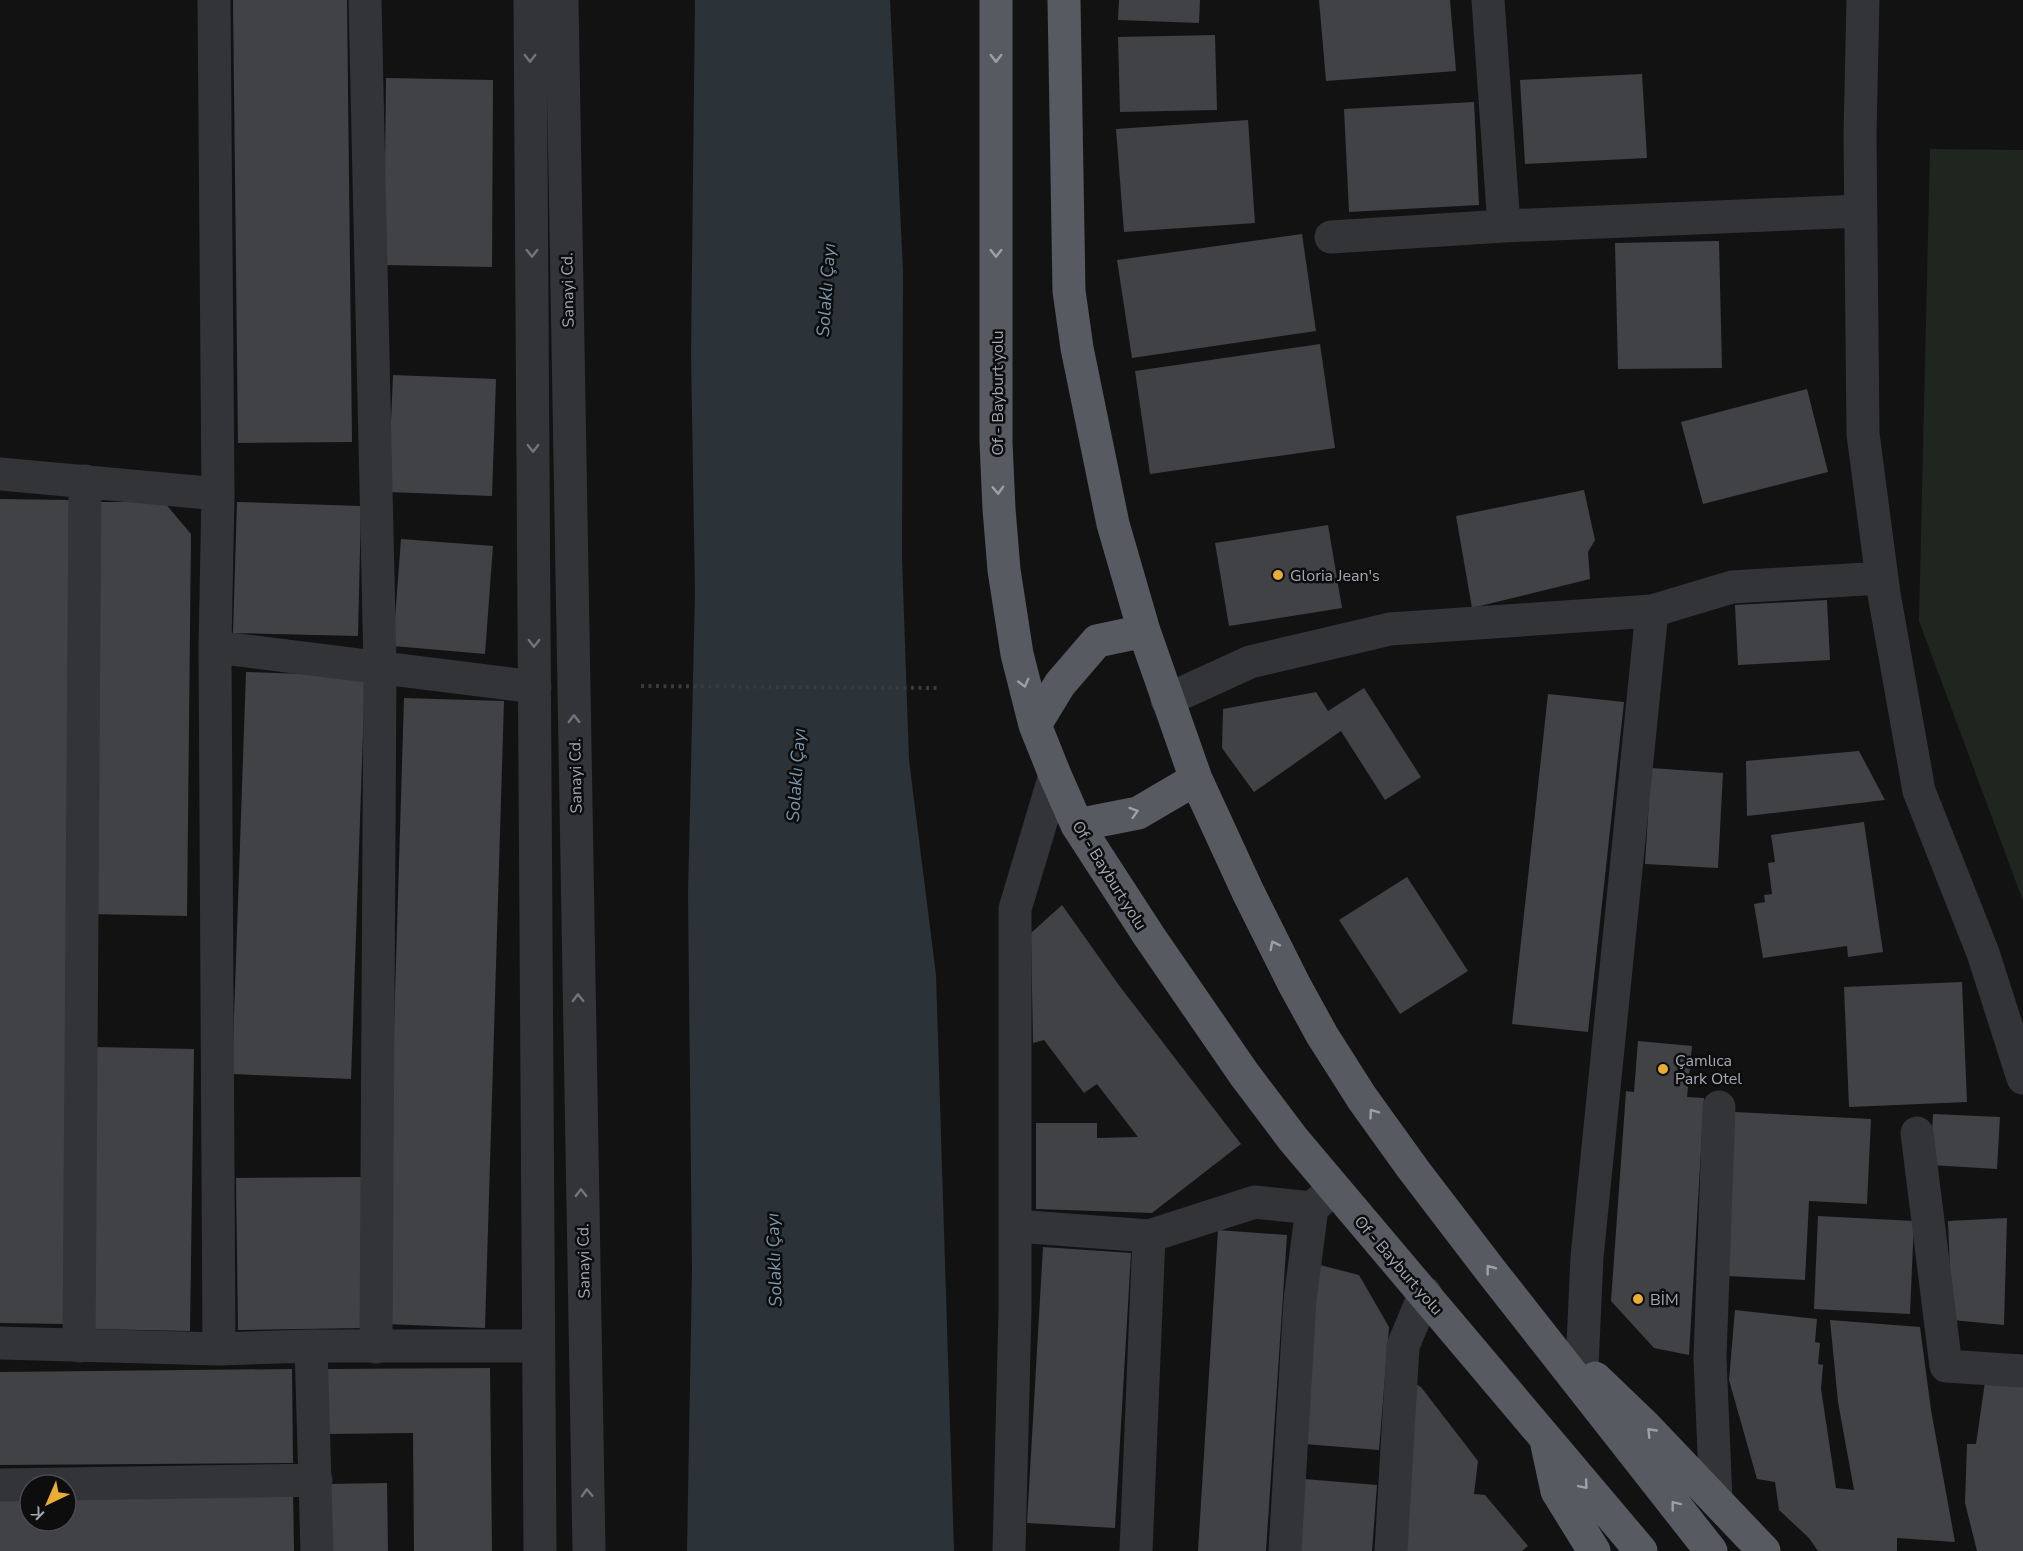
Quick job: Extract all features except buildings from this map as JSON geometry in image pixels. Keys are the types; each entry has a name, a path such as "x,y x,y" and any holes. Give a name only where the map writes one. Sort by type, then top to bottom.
{"highway":[{"name":"Of - Bayburt yolu","path":"996,0 996,430 999,509 1004,570 1017,654 1035,725 1055,775 1077,825 1149,936 1293,1139 1323,1198 1425,1293 1641,1551"},
{"path":"1064,0 1069,291 1077,348 1113,524 1144,631 1196,779 1294,984 1322,1035 1362,1098 1413,1169 1514,1300 1712,1551"},
{"path":"1035,725 1060,684 1097,641 1144,631"},
{"path":"1077,825 1138,813 1196,779"},
{"path":"1514,1300 1645,1426 1764,1551"},
{"path":"1546,1440 1557,1491 1594,1551"}],"street":[{"path":"214,0 218,494 216,647 219,1349"},
{"path":"365,0 381,666 375,1347"},
{"path":"530,0 540,1551"},
{"name":"Sanayi Cd.","path":"562,0 585,1427 589,1551"},
{"path":"1488,0 1504,226"},
{"path":"1863,0 1860,135 1863,434 1882,578 1919,791 1983,953 2023,1078"},
{"path":"1331,237 1504,226 1860,211"},
{"path":"0,474 218,494"},
{"path":"79,1346 85,481"},
{"path":"1167,700 1250,662 1390,629 1652,612 1732,587 1882,578"},
{"path":"1582,1366 1587,1257 1652,612"},
{"path":"216,647 535,687"},
{"path":"1009,1551 1015,1310 1015,909 1055,775"},
{"path":"1716,1500 1710,1358 1719,1107"},
{"path":"1917,1133 1946,1366 2023,1371"},
{"path":"1015,1226 1149,1236 1255,1202 1323,1198 1300,1300 1285,1551"},
{"path":"1136,1551 1149,1236"},
{"path":"1391,1551 1403,1346 1425,1293"},
{"path":"0,1343 219,1349 311,1346 538,1346"},
{"path":"311,1346 317,1551"},
{"path":"0,1485 316,1480"}],"path":[{"path":"641,686 940,688"}],"shaded area":[{"path":"1930,149 2023,150 2023,901 1919,621"}],"water":[{"name":"Solaklı Çayı","path":"695,0 890,0 903,271 902,558 909,760 936,975 954,1551 687,1551 692,1270 688,895 695,593 691,353"}],"place":[{"name":"Gloria Jean's","path":"1278,575"},
{"name":"Çamlıca Park Otel","path":"1663,1069"},
{"name":"BİM","path":"1638,1299"}]}
